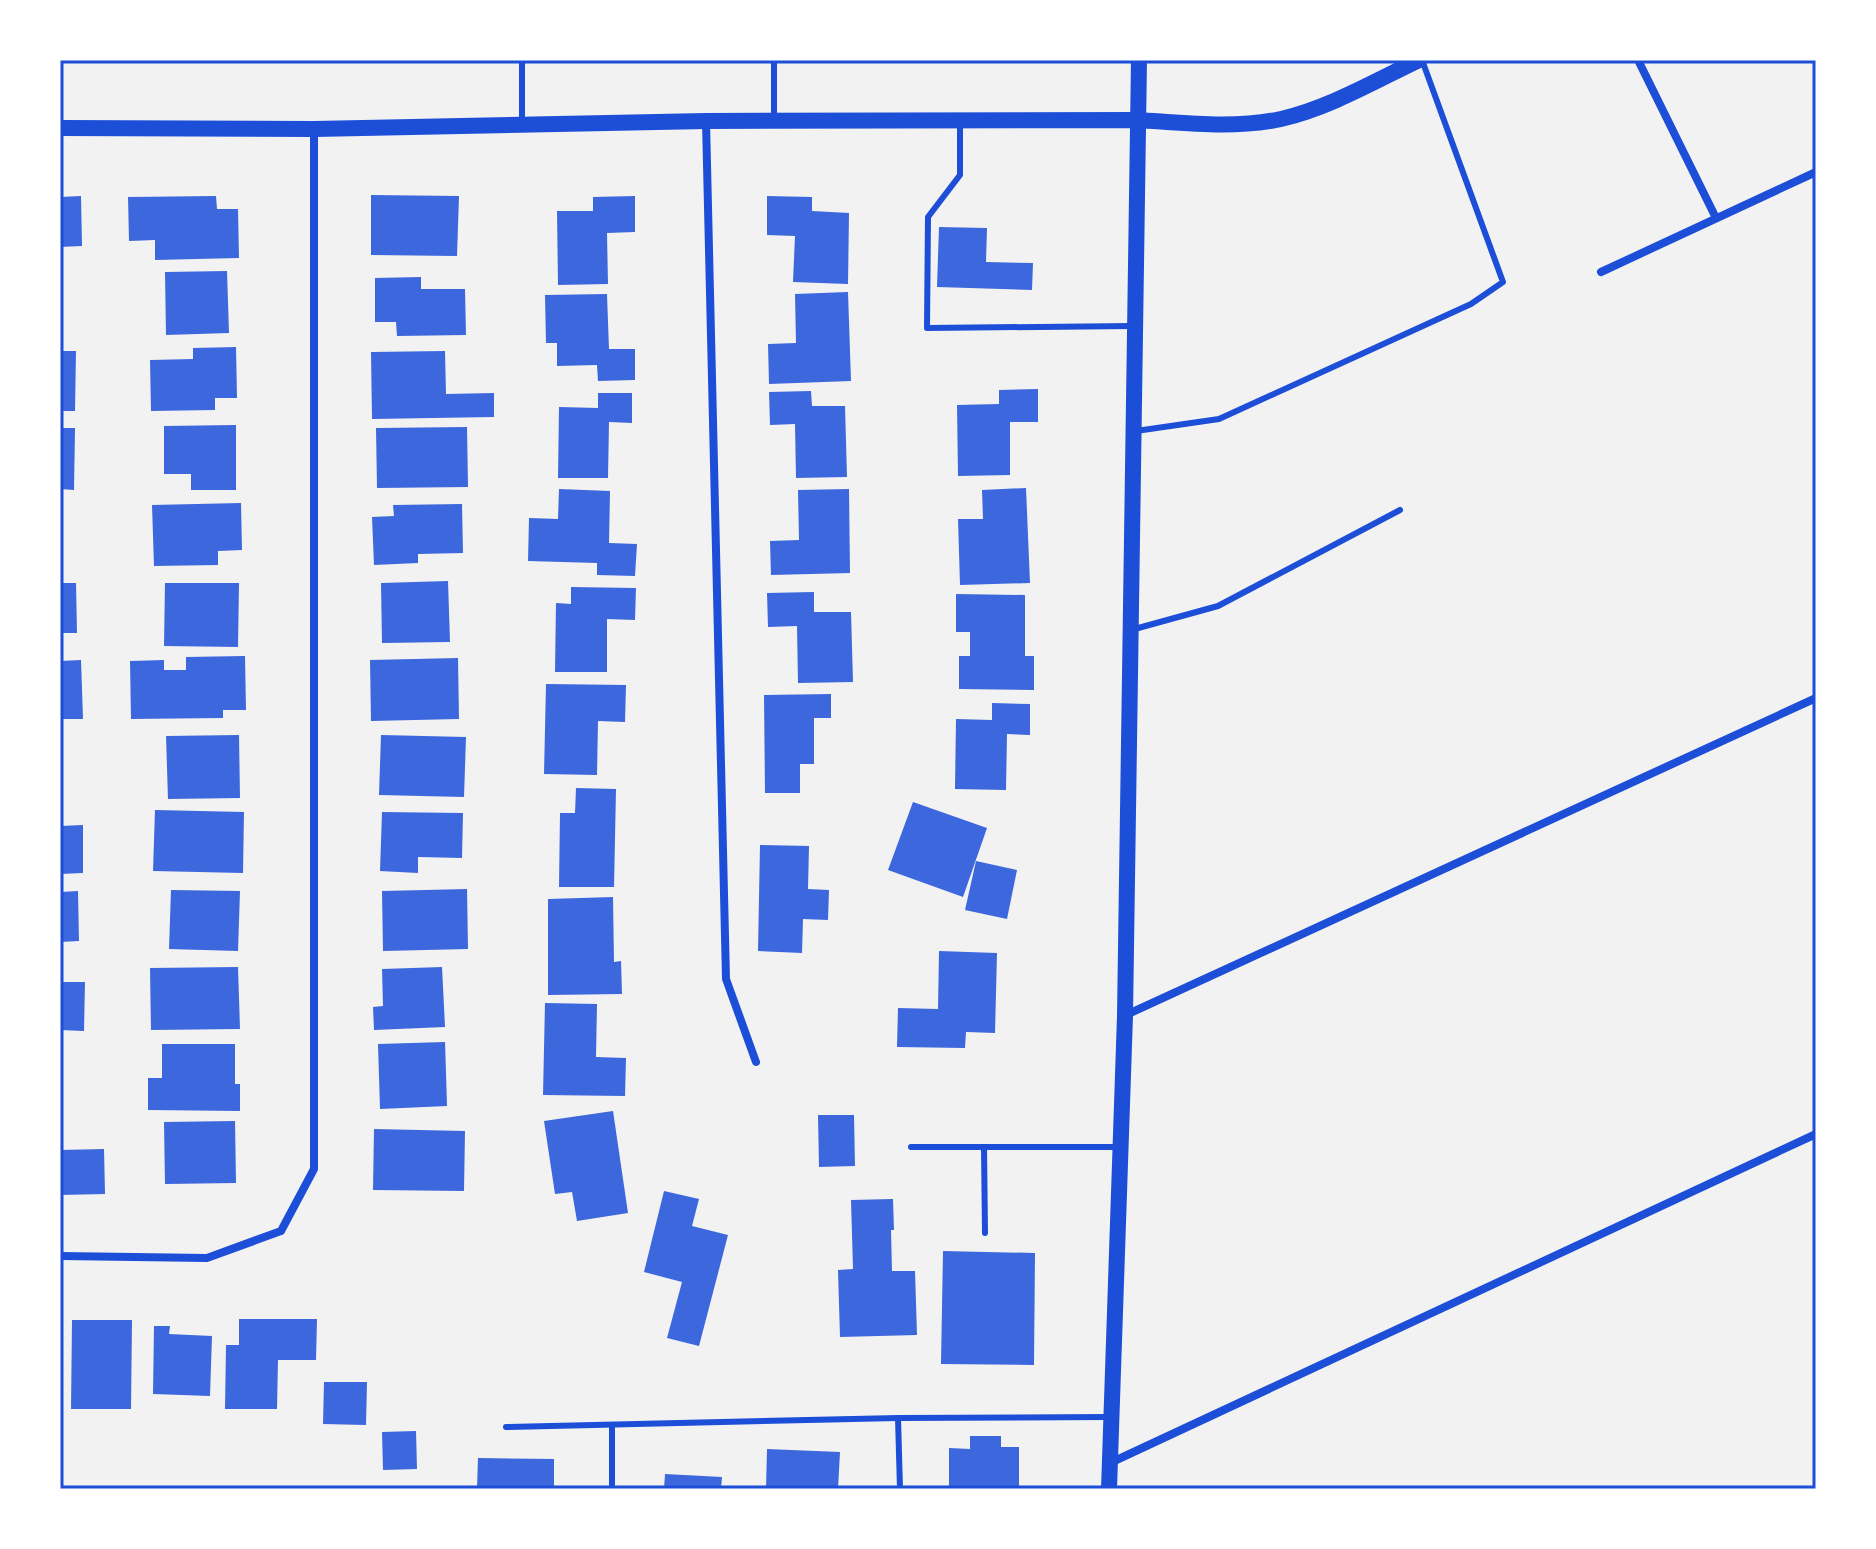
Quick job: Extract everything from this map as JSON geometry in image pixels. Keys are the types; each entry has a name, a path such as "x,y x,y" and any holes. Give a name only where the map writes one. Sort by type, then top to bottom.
{"main road":[{"path":"1109,1489 1125,1016 1139,60"},
{"path":"60,128 314,129 706,121 960,120 1138,120 1202,125 1244,124 1281,119 1317,108 1420,60"}],"street":[{"path":"1638,60 1716,218"},
{"path":"706,121 726,979 756,1062"},
{"path":"60,1256 207,1258 281,1231 314,1169 314,129"},
{"path":"1601,272 1816,172"},
{"path":"1125,1016 1816,698"},
{"path":"1110,1463 1816,1134"}],"lane":[{"path":"522,60 522,125"},
{"path":"774,60 774,121"},
{"path":"1134,431 1219,419 1471,304 1503,282 1420,60"},
{"path":"960,120 960,175 928,217 927,328 1135,326"},
{"path":"1131,630 1218,606 1400,510"},
{"path":"911,1147 1120,1147"},
{"path":"984,1147 985,1233"},
{"path":"506,1427 898,1418 1112,1417"},
{"path":"898,1418 900,1489"},
{"path":"612,1426 612,1489"}],"building":[{"path":"371,195 459,196 457,256 371,255"},
{"path":"81,196 82,246 60,247 60,197"},
{"path":"216,196 217,209 238,209 239,258 155,260 155,240 129,241 128,197"},
{"path":"635,196 635,232 607,233 608,284 558,285 557,211 593,211 593,197"},
{"path":"767,196 812,197 812,211 849,213 848,284 793,282 795,236 767,235"},
{"path":"939,227 987,228 986,262 1033,263 1032,290 937,287"},
{"path":"227,271 229,333 166,335 165,272"},
{"path":"421,277 421,289 465,289 466,335 397,336 396,322 375,322 375,278"},
{"path":"848,292 851,381 769,384 768,344 796,343 795,294"},
{"path":"607,294 609,349 635,349 635,380 598,381 597,365 557,366 557,343 546,343 545,295"},
{"path":"236,347 237,398 215,398 215,410 151,411 150,360 193,359 193,348"},
{"path":"60,351 76,351 75,411 60,411"},
{"path":"445,351 446,394 494,393 494,417 372,419 371,352"},
{"path":"1038,389 1038,422 1010,422 1010,475 958,476 957,405 999,404 999,390"},
{"path":"811,391 812,406 845,406 847,477 796,478 795,424 770,425 769,392"},
{"path":"598,393 632,393 632,423 609,422 608,478 558,478 559,407 598,408"},
{"path":"236,425 236,490 191,490 191,474 164,474 164,426"},
{"path":"467,427 468,487 377,488 376,428"},
{"path":"60,428 75,428 74,490 60,489"},
{"path":"1026,488 1030,583 960,585 958,519 983,519 982,490"},
{"path":"559,489 610,491 609,543 637,544 635,576 597,575 597,563 528,561 529,518 558,519"},
{"path":"849,489 850,573 771,575 770,541 799,540 798,490"},
{"path":"241,503 242,550 218,551 218,565 154,566 152,505"},
{"path":"462,504 463,553 418,554 418,563 374,565 372,517 394,516 393,505"},
{"path":"448,581 450,642 382,643 381,583"},
{"path":"60,583 76,583 77,633 60,633"},
{"path":"165,583 239,583 238,647 164,646"},
{"path":"571,587 636,588 635,620 607,619 607,672 555,672 556,603 571,604"},
{"path":"814,592 814,612 851,612 853,682 798,683 797,626 768,627 767,593"},
{"path":"956,594 1025,595 1025,656 1034,656 1034,690 959,689 959,656 970,656 970,632 956,632"},
{"path":"245,656 246,710 223,710 223,718 131,719 130,661 164,660 164,670 186,670 186,657"},
{"path":"458,658 459,719 371,721 370,660"},
{"path":"81,660 83,719 60,719 60,661"},
{"path":"546,684 626,685 625,722 598,721 597,775 544,774"},
{"path":"831,694 831,718 814,718 814,764 800,764 800,793 765,793 764,695"},
{"path":"992,703 1030,704 1030,735 1007,734 1006,790 955,789 956,719 992,720"},
{"path":"239,735 240,798 168,799 166,736"},
{"path":"381,735 466,737 464,797 379,795"},
{"path":"576,788 616,789 614,887 559,887 560,813 575,813"},
{"path":"913,802 987,828 963,897 888,870"},
{"path":"155,810 244,812 243,873 153,871"},
{"path":"382,812 463,813 462,858 418,857 418,873 380,871"},
{"path":"83,825 83,873 60,874 60,826"},
{"path":"760,845 809,846 808,889 829,890 828,920 803,919 802,953 758,951"},
{"path":"976,861 1017,870 1007,919 965,910"},
{"path":"467,889 468,949 383,951 382,891"},
{"path":"171,890 240,891 238,951 169,949"},
{"path":"78,891 79,941 60,942 60,892"},
{"path":"613,897 614,962 621,961 622,994 548,995 548,899"},
{"path":"939,951 997,953 995,1033 966,1032 965,1048 897,1047 898,1008 938,1009"},
{"path":"238,967 240,1029 151,1030 150,968"},
{"path":"442,967 445,1027 374,1030 373,1007 383,1006 382,969"},
{"path":"60,982 85,982 84,1031 60,1030"},
{"path":"545,1003 597,1004 596,1057 626,1058 625,1096 543,1095"},
{"path":"445,1042 447,1106 380,1109 378,1044"},
{"path":"162,1044 235,1044 235,1084 240,1084 240,1111 148,1110 148,1078 162,1078"},
{"path":"613,1111 628,1213 577,1221 572,1192 555,1194 544,1121"},
{"path":"818,1115 854,1115 855,1166 819,1167"},
{"path":"235,1121 236,1183 165,1184 164,1122"},
{"path":"374,1129 465,1131 464,1191 373,1190"},
{"path":"104,1149 105,1194 60,1195 60,1150"},
{"path":"664,1191 699,1199 692,1226 728,1235 699,1346 667,1338 682,1282 644,1272"},
{"path":"893,1199 892,1271 915,1271 917,1335 840,1337 838,1270 853,1269 851,1200"},
{"path":"943,1251 1035,1253 1034,1365 941,1364"},
{"path":"239,1319 317,1319 316,1360 278,1360 277,1409 225,1409 226,1345 239,1345"},
{"path":"72,1320 132,1320 131,1409 71,1409"},
{"path":"154,1326 170,1326 169,1334 212,1336 210,1396 153,1394"},
{"path":"324,1382 367,1382 366,1425 323,1424"},
{"path":"416,1431 417,1469 383,1470 382,1432"},
{"path":"970,1436 1001,1436 1001,1447 1019,1447 1019,1489 949,1489 949,1448 970,1449"},
{"path":"767,1449 840,1452 838,1489 766,1489"},
{"path":"478,1458 554,1459 554,1489 477,1489"},
{"path":"665,1474 722,1477 721,1489 664,1489"}]}
